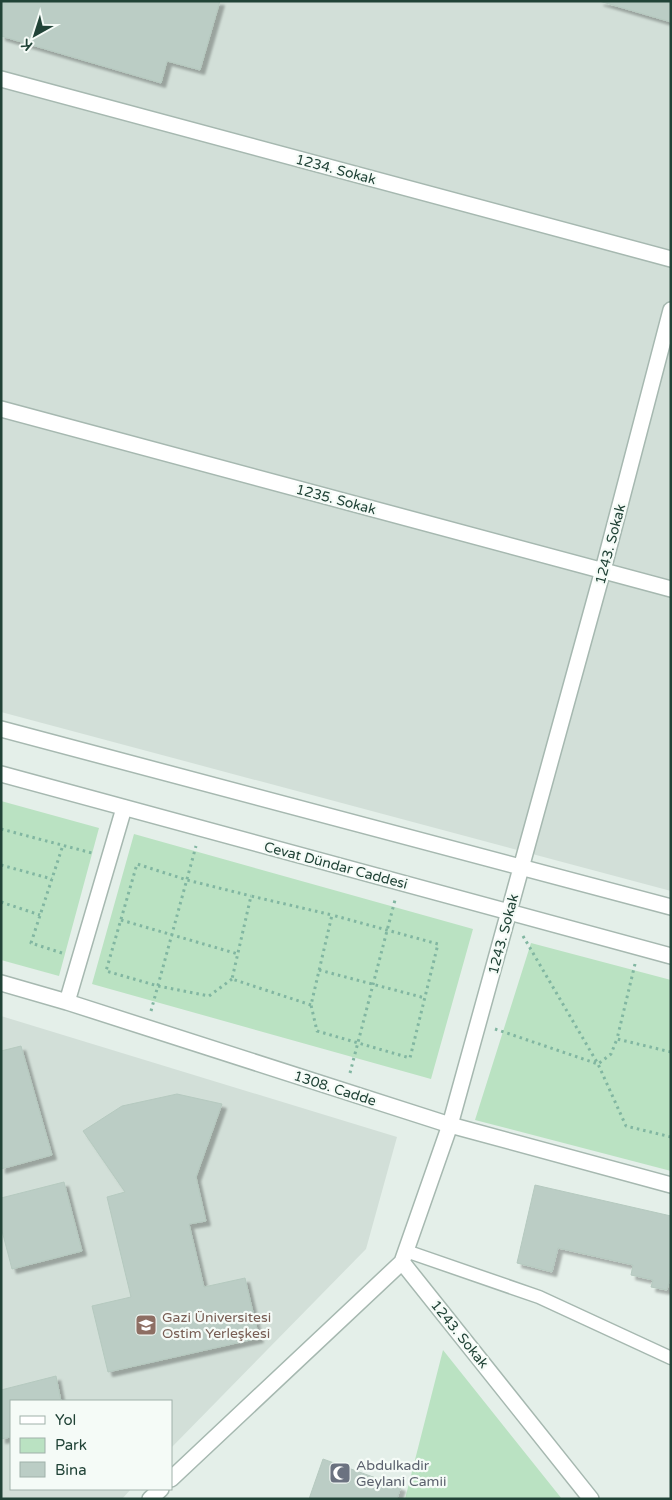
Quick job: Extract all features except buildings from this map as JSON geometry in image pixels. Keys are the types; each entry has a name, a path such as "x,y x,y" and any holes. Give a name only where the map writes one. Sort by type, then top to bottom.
{"street":[{"name":"1234. Sokak","path":"1,79 671,260"},
{"name":"1243. Sokak","path":"591,1499 404,1256 450,1125 603,570 671,310"},
{"name":"1235. Sokak","path":"1,410 671,589"},
{"path":"1,730 671,908"},
{"name":"Cevat Dündar Caddesi","path":"1,774 671,956"},
{"path":"67,1002 124,808"},
{"name":"1308. Cadde","path":"1,983 147,1027 450,1125 671,1185"},
{"path":"172,1478 404,1256"},
{"path":"150,1499 160,1490"}],"lane":[{"path":"404,1256 539,1297 671,1358"}],"path":[{"path":"147,1027 201,828"},
{"path":"1,829 109,858"},
{"path":"63,846 31,943 79,959"},
{"path":"251,896 232,979 209,996 158,986 106,971 137,864 187,880 332,915 438,944 410,1058 317,1031 311,1005 332,915"},
{"path":"1,865 52,879"},
{"path":"346,1091 400,882"},
{"path":"1,902 40,915"},
{"path":"509,912 598,1064 626,1126 671,1137"},
{"path":"121,920 238,954"},
{"path":"598,1064 611,1054 617,1039 639,947"},
{"path":"319,970 373,986 425,998"},
{"path":"232,979 311,1005"},
{"path":"478,1024 598,1064"},
{"path":"617,1039 671,1052"}],"shaded area":[{"path":"1,1 671,1 671,891 1,712"},
{"name":"Gazi Üniversitesi Ostim Yerleşkesi","path":"1,1016 397,1137 366,1249 172,1447 172,1400 10,1400 10,1490 130,1490 122,1499 1,1499"}],"green space":[{"path":"1,801 99,828 59,976 1,960"},
{"path":"134,834 473,929 431,1079 92,984"},
{"path":"531,943 671,980 671,1171 475,1120"},
{"path":"443,1350 562,1499 405,1499"}],"place":[{"name":"Gazi Üniversitesi Ostim Yerleşkesi","path":"146,1325"},
{"name":"Abdulkadir Geylani Camii","path":"340,1473"}]}
